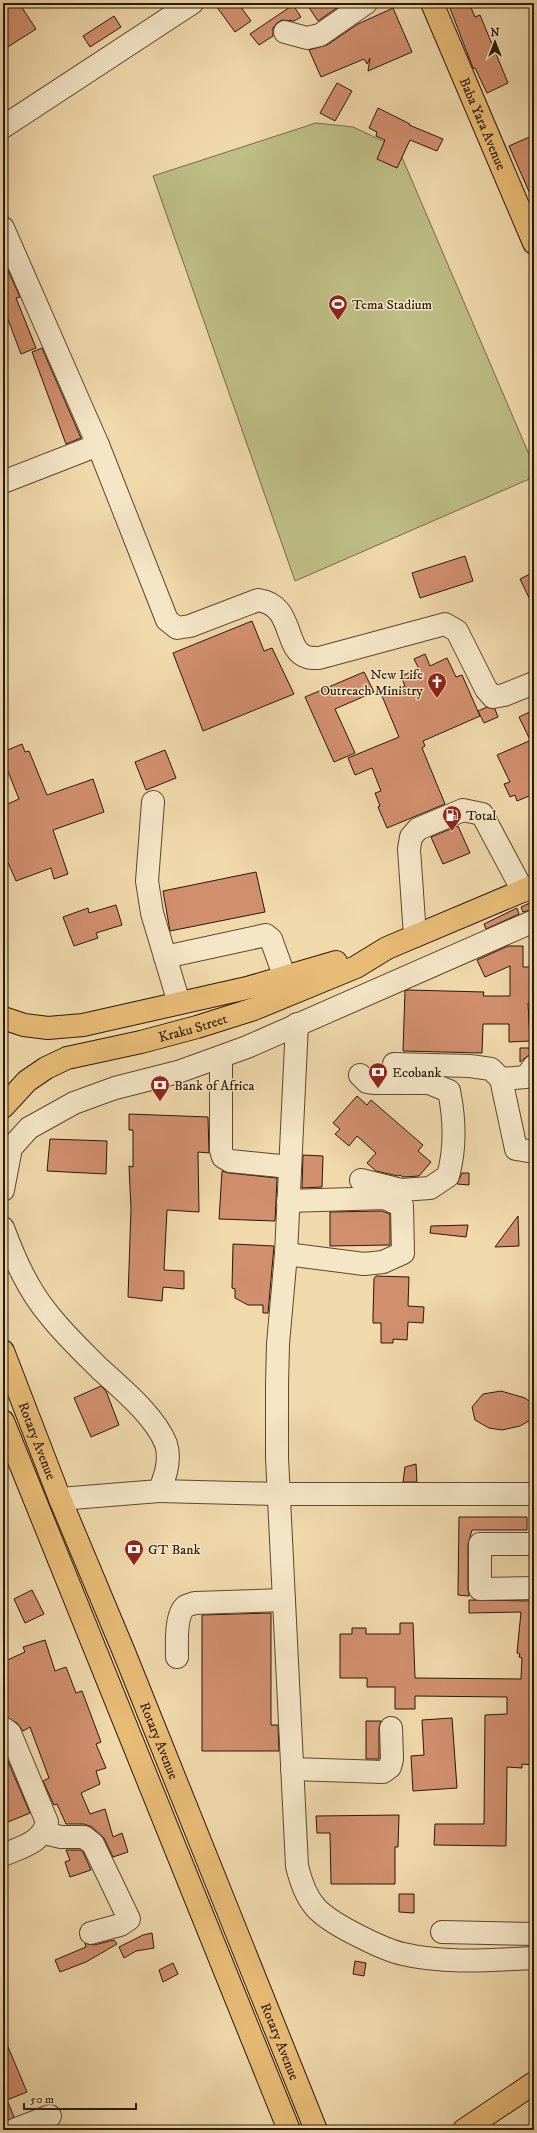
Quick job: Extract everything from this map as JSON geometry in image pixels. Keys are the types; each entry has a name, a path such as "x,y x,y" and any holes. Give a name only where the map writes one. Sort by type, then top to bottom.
{"main road":[{"name":"Baba Yara Avenue","path":"432,3 534,244"},
{"name":"Kraku Street","path":"3,1107 27,1081 46,1068 67,1058 141,1042 197,1027 254,1009 356,967 387,948 529,888"},
{"name":"Kraku Street","path":"3,1018 24,1024 48,1028 83,1025 285,978 351,957 387,948"},
{"name":"Rotary Avenue","path":"3,1351 60,1499 124,1652 316,2130"},
{"name":"Rotary Avenue","path":"3,1421 289,2130"},
{"path":"100,1661 124,1652"},
{"path":"464,2130 534,2082"}],"street":[{"path":"285,32 308,38 320,35 366,3"},
{"path":"5,119 179,6"},
{"path":"3,228 98,445 167,620 177,628 190,626 258,600 269,601 277,606 298,652 306,657 319,658 445,624 457,631 486,689 493,697 504,695 534,683"},
{"path":"3,482 98,445"},
{"path":"153,802 147,881 152,913 180,1003"},
{"path":"415,936 409,849 411,837 418,829 463,810 482,814 529,888"},
{"path":"3,1190 11,1148 29,1128 48,1116 81,1100 116,1088 178,1072 221,1057 534,921"},
{"path":"165,957 266,935 271,939 285,978"},
{"path":"297,1024 286,1254 278,1344 279,1494 297,1866 302,1888 315,1908 349,1931 376,1945 402,1954 444,1960 534,1958"},
{"path":"221,1057 221,1150 223,1157 230,1162 290,1167"},
{"path":"394,1064 491,1068 501,1079 516,1149 534,1152"},
{"path":"501,1079 526,1077 534,1066"},
{"path":"360,1075 367,1082 429,1083 449,1091 455,1121 453,1158 448,1176 430,1188 401,1190 361,1180"},
{"path":"286,1254 364,1264 383,1262 403,1253 402,1206 385,1198 288,1201"},
{"path":"3,1228 30,1290 50,1316 132,1399 160,1432 166,1446 168,1460 166,1476 159,1491"},
{"path":"60,1499 159,1491 279,1494 534,1494"},
{"path":"534,1544 480,1544 480,1589 534,1588"},
{"path":"177,1657 178,1626 181,1613 185,1606 195,1603 284,1600"},
{"path":"3,1728 10,1732 47,1822 44,1833 34,1841 3,1854"},
{"path":"292,1769 383,1772 390,1767 392,1759 391,1728"},
{"path":"44,1833 61,1837 84,1837 92,1844 125,1909 129,1919 120,1925 91,1933"},
{"path":"442,1932 534,1934"},
{"path":"14,2130 50,2116"}],"green space":[{"name":"Tema Stadium","path":"316,123 353,127 398,148 534,466 534,477 295,581 153,176"}],"building":[{"path":"3,3 19,3 36,29 3,50"},
{"path":"214,3 238,3 251,21 235,32"},
{"path":"306,3 344,3 318,21"},
{"path":"448,3 469,3 475,17 480,15 508,83 487,93 475,68 473,68"},
{"path":"293,5 301,17 294,21 282,20 277,23 273,28 273,36 259,45 250,34"},
{"path":"393,8 412,52 368,71 370,58 367,64 364,59 321,77 309,50 327,45 358,24"},
{"path":"114,16 121,27 90,47 83,36"},
{"path":"337,83 352,91 335,121 320,113"},
{"path":"378,108 410,124 409,125 443,139 437,151 410,140 397,168 377,159 385,140 376,136 377,132 369,128"},
{"path":"534,135 534,203 509,146"},
{"path":"3,259 20,297 16,298 36,348 21,354 3,306"},
{"path":"42,348 81,438 66,444 32,352"},
{"path":"465,556 473,581 420,598 412,573"},
{"path":"534,572 534,608 520,579"},
{"path":"252,621 264,651 272,648 294,694 203,731 173,653"},
{"path":"425,654 430,666 447,658 456,677 462,675 480,716 423,741 425,746 422,748 445,804 387,828 378,807 380,806 375,793 381,791 372,768 355,775 348,758 399,737 382,696 405,686 401,676 419,669 414,659"},
{"path":"364,672 374,692 335,709 355,753 334,762 305,697"},
{"path":"487,707 495,709 498,717 484,723 478,711"},
{"path":"534,710 534,748 519,717"},
{"path":"529,741 534,752 534,794 517,801 515,795 510,797 504,784 510,782 497,755"},
{"path":"22,744 25,752 29,751 47,795 93,779 104,812 53,830 68,874 54,879 51,868 16,881 3,851 3,806 19,799 3,759 3,752"},
{"path":"165,750 176,778 146,790 135,762"},
{"path":"458,826 470,853 443,864 431,837"},
{"path":"256,872 265,912 170,931 163,891"},
{"path":"534,901 534,909 523,912 521,907"},
{"path":"116,905 122,925 96,933 98,938 74,946 63,917 88,908 89,913"},
{"path":"517,908 519,914 486,929 484,924"},
{"path":"508,946 523,946 523,967 534,967 534,1003 528,1003 530,1041 509,1042 509,1024 483,1024 482,1053 403,1051 405,991 484,992 483,996 510,996 510,966 485,977 477,960"},
{"path":"520,1048 534,1048 534,1054 529,1055 520,1062"},
{"path":"357,1096 367,1105 371,1100 423,1145 418,1151 431,1162 419,1176 403,1177 400,1175 398,1176 376,1171 367,1163 376,1153 357,1136 349,1146 335,1134 340,1129 333,1123"},
{"path":"129,1114 208,1117 209,1153 198,1152 199,1212 167,1210 164,1270 184,1271 184,1289 163,1287 162,1301 128,1297 131,1209 129,1166 133,1167 133,1130 129,1130"},
{"path":"50,1139 107,1141 106,1174 47,1171"},
{"path":"303,1155 323,1156 322,1187 302,1188"},
{"path":"222,1171 277,1178 275,1221 219,1219"},
{"path":"462,1173 469,1173 469,1185 457,1184"},
{"path":"382,1211 390,1214 390,1245 330,1246 330,1212"},
{"path":"518,1216 519,1246 495,1247"},
{"path":"468,1225 466,1237 430,1233 431,1226"},
{"path":"233,1244 274,1246 268,1313 263,1313 263,1305 248,1305 235,1298 235,1289 232,1288"},
{"path":"376,1276 409,1277 408,1306 424,1307 423,1323 408,1322 407,1340 393,1339 393,1343 381,1343 381,1323 373,1323 374,1278"},
{"path":"101,1386 106,1391 119,1425 91,1437 74,1398"},
{"path":"501,1391 525,1398 534,1405 534,1418 520,1426 502,1430 489,1428 475,1420 472,1407 483,1394"},
{"path":"416,1464 417,1482 403,1482 405,1467"},
{"path":"459,1517 527,1517 527,1530 472,1530 468,1544 469,1596 458,1595"},
{"path":"32,1590 44,1614 25,1623 14,1599"},
{"path":"469,1600 534,1601 534,1757 532,1765 522,1764 522,1768 507,1767 506,1846 434,1845 435,1824 484,1824 485,1715 507,1714 507,1697 415,1696 415,1709 395,1709 395,1687 367,1687 367,1678 340,1678 340,1634 352,1634 352,1628 366,1628 366,1634 400,1634 400,1623 413,1623 415,1678 521,1679 522,1658 519,1657 520,1654 517,1653 521,1612 469,1613"},
{"path":"271,1613 271,1725 278,1725 279,1751 202,1751 202,1615"},
{"path":"45,1640 55,1671 66,1667 76,1693 82,1691 101,1742 96,1744 106,1768 96,1771 100,1784 81,1793 90,1814 105,1809 113,1837 122,1833 128,1852 113,1857 104,1838 92,1827 84,1824 66,1824 57,1804 54,1805 43,1781 49,1778 30,1727 23,1731 17,1723 3,1716 3,1662 25,1652 23,1647"},
{"path":"452,1718 457,1788 413,1791 411,1756 424,1755 422,1720"},
{"path":"366,1721 381,1721 379,1728 379,1759 366,1759"},
{"path":"7,1759 30,1813 3,1824 3,1761"},
{"path":"399,1815 398,1847 395,1847 395,1884 331,1884 330,1833 317,1833 316,1816"},
{"path":"66,1850 80,1850 83,1852 91,1870 70,1877 65,1862 70,1860"},
{"path":"399,1894 414,1894 414,1913 399,1912"},
{"path":"152,1933 154,1948 136,1951 124,1958 119,1947 143,1935"},
{"path":"114,1940 117,1944 86,1962 60,1972 55,1960 86,1947 85,1943 94,1945"},
{"path":"355,1961 366,1963 364,1976 353,1974"},
{"path":"173,1963 178,1974 163,1982 159,1970"},
{"path":"3,2035 27,2092 7,2100 14,2117 3,2125"}],"place":[{"name":"Tema Stadium","path":"338,321"},
{"name":"New Life Outreach Ministry","path":"437,699"},
{"name":"Total","path":"452,832"},
{"name":"Ecobank","path":"378,1089"},
{"name":"Bank of Africa","path":"160,1102"},
{"name":"GT Bank","path":"134,1566"}]}
